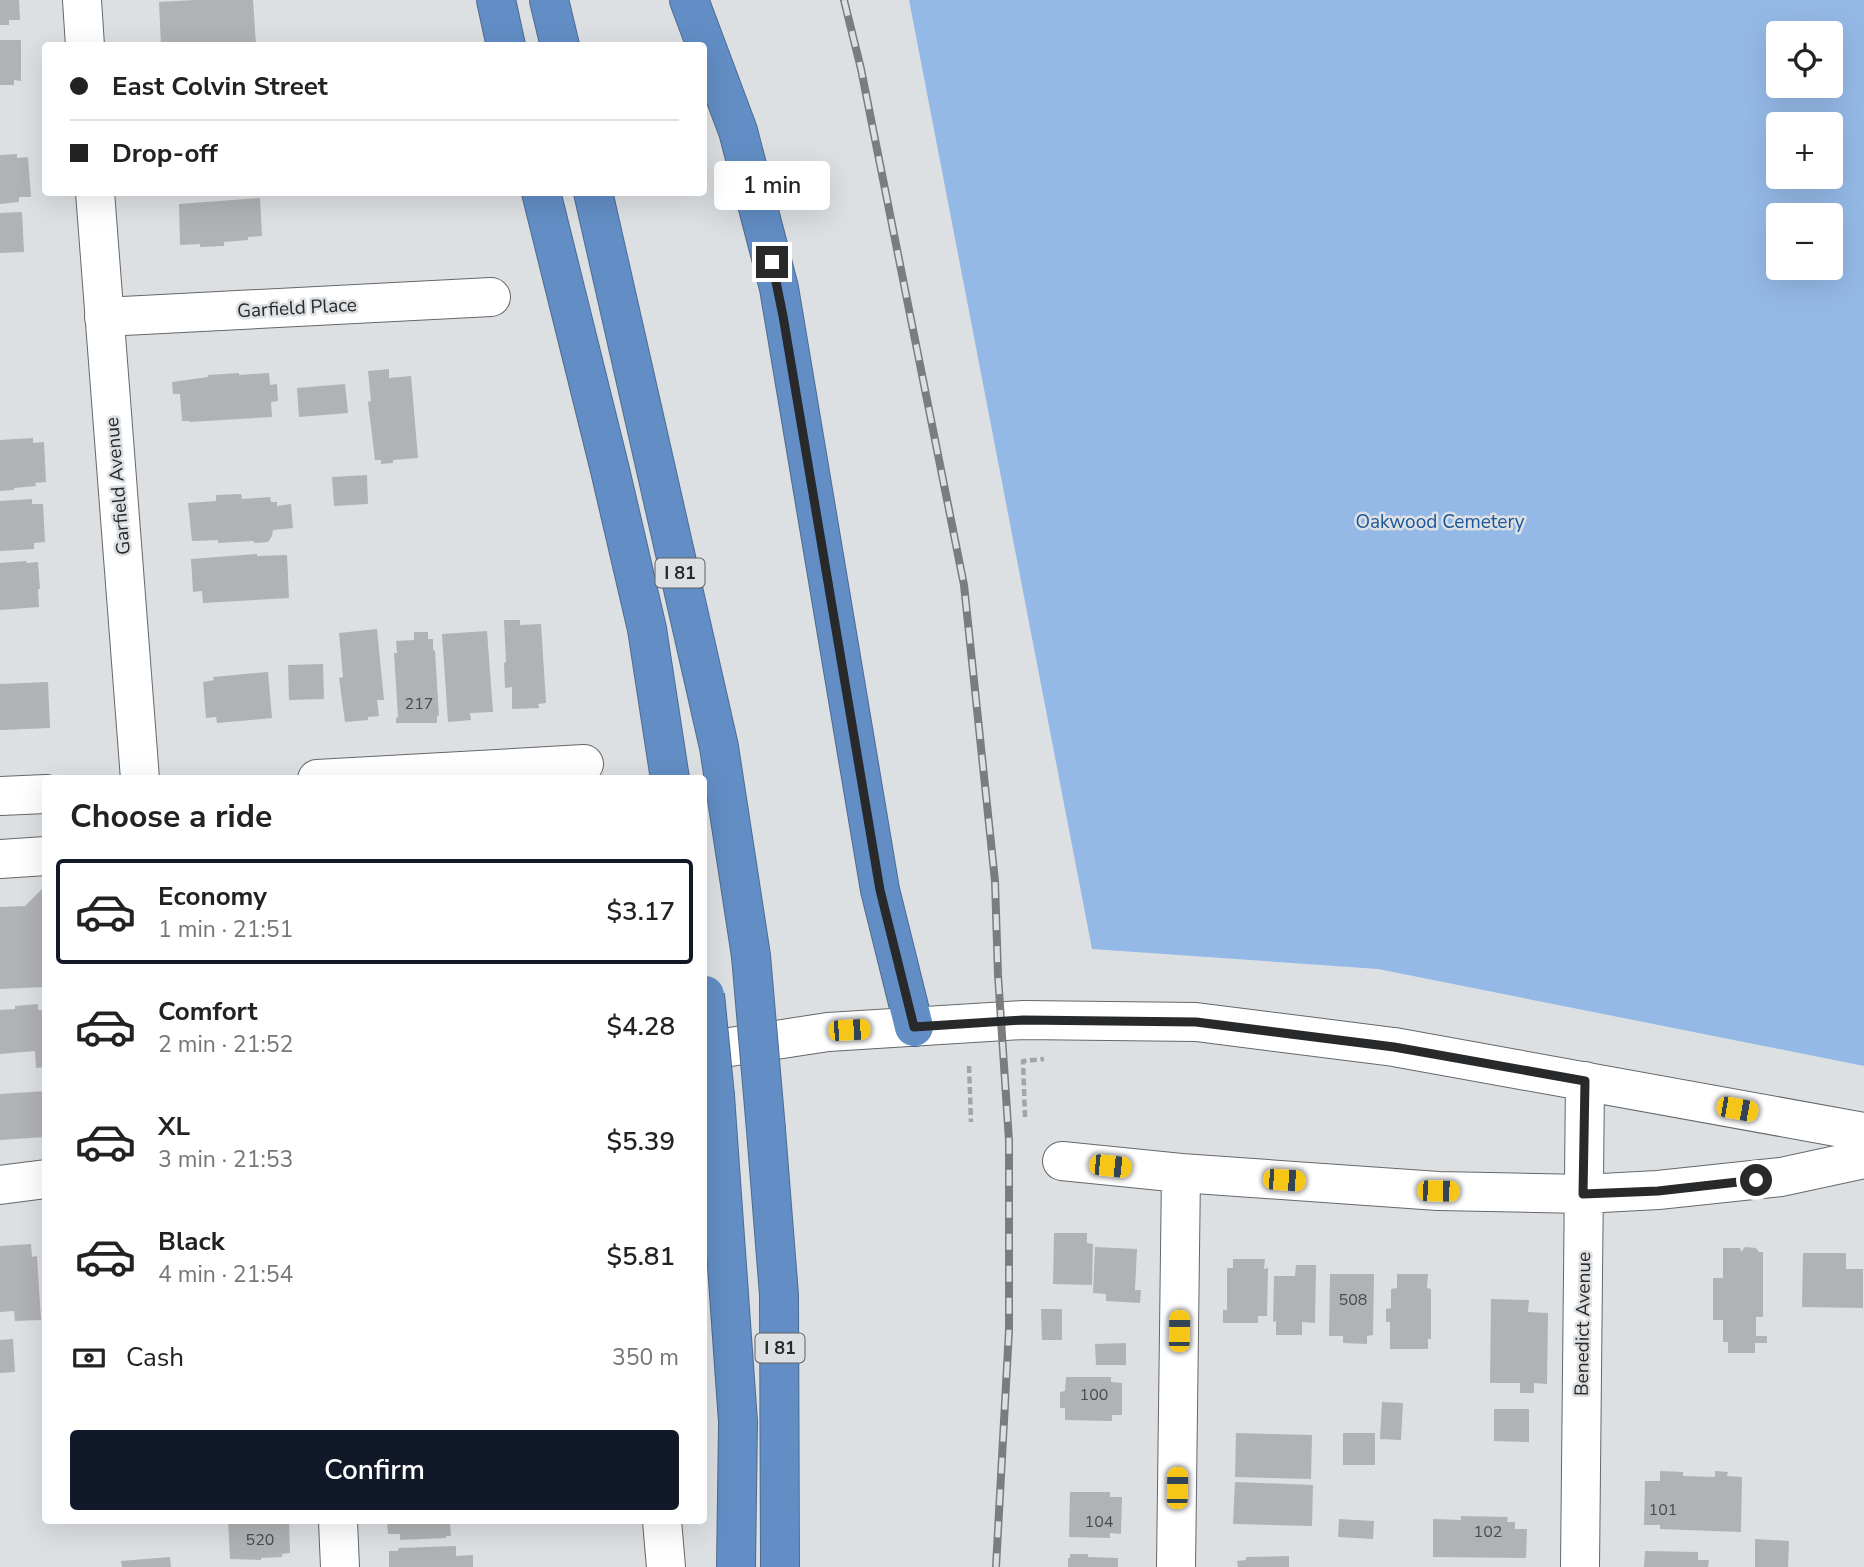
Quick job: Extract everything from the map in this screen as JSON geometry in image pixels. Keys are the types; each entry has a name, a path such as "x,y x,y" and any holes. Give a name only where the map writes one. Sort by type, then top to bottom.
{"highway":[{"path":"496,0 505,42"},
{"path":"549,0 559,42"},
{"path":"689,0 705,42"},
{"path":"707,48 738,131 779,288 880,890 914,1027"},
{"name":"I 81","path":"542,196 647,629 669,775"},
{"name":"I 81","path":"594,196 719,747 751,957 779,1295 780,1567"},
{"name":"I 81","path":"707,1019 715,1096 737,1422 736,1567"}],"street":[{"path":"82,0 85,42"},
{"name":"Garfield Avenue","path":"95,196 140,775"},
{"name":"Garfield Place","path":"104,317 491,298"},
{"path":"388,775 584,764"},
{"path":"0,796 42,794"},
{"path":"0,859 42,856"},
{"path":"707,1051 828,1032 1023,1020 1196,1022 1394,1047 1864,1132"},
{"name":"Benedict Avenue","path":"1580,1567 1585,1081"},
{"path":"1062,1161 1181,1173 1438,1191 1583,1194 1658,1191 1781,1177 1864,1159"},
{"path":"1176,1567 1181,1173"},
{"path":"0,1185 42,1180"},
{"path":"338,1524 340,1567"},
{"path":"662,1524 666,1567"}],"path":[{"path":"1025,1117 1023,1061 1045,1058"},
{"path":"969,1066 971,1122"}],"green space":[{"name":"Oakwood Cemetery","path":"909,0 1864,0 1864,1066 1378,969 1092,949"}],"building":[{"path":"0,0 19,0 20,20 9,20 9,25 0,25"},
{"path":"253,0 256,42 161,42 159,2"},
{"path":"0,40 21,40 21,81 14,80 14,85 0,85"},
{"path":"17,154 17,158 28,157 31,197 19,197 19,202 0,204 0,155"},
{"path":"260,198 262,236 224,242 224,246 180,245 179,204"},
{"path":"22,212 24,252 0,253 0,213"},
{"path":"389,369 389,378 411,376 418,458 381,464 381,460 375,460 368,402 371,401 368,371"},
{"path":"269,373 270,385 277,384 278,401 271,402 272,417 182,421 180,394 173,394 172,382 208,375"},
{"path":"345,384 348,413 299,417 297,388"},
{"path":"33,438 33,443 44,442 46,482 0,491 0,440"},
{"path":"367,475 368,504 334,506 332,477"},
{"path":"241,494 242,499 270,497 271,502 277,502 277,506 291,504 293,528 273,530 268,542 192,541 188,503 216,501 216,495"},
{"path":"32,499 32,504 43,504 45,542 34,543 34,549 0,551 0,501"},
{"path":"257,554 287,555 289,598 203,603 202,591 193,592 191,559"},
{"path":"38,562 39,607 0,610 0,563"},
{"path":"504,620 520,620 520,625 541,624 546,703 538,704 539,708 512,709 512,687 505,688"},
{"path":"377,629 384,700 377,700 379,716 345,722 339,678 343,677 339,633"},
{"path":"487,631 493,712 470,713 471,720 448,722 442,634"},
{"path":"414,632 428,632 428,639 433,639 439,716 437,715 437,723 396,723 396,641 414,640"},
{"path":"323,664 324,699 289,700 288,665"},
{"path":"268,672 272,718 217,723 216,717 206,718 203,682 214,680 213,677"},
{"path":"48,682 50,728 0,730 0,684"},
{"path":"42,889 42,987 0,989 0,907 25,906"},
{"path":"38,1004 38,1010 42,1010 42,1067 36,1068 35,1051 0,1054 0,1010 15,1009 15,1006"},
{"path":"42,1091 42,1137 0,1140 0,1094"},
{"path":"1054,1233 1087,1233 1087,1243 1093,1244 1092,1285 1053,1284"},
{"path":"31,1244 32,1257 37,1256 41,1320 15,1321 14,1311 0,1312 0,1246"},
{"path":"1095,1247 1137,1249 1135,1290 1141,1290 1140,1303 1106,1301 1106,1294 1093,1293"},
{"path":"1745,1247 1763,1252 1763,1317 1756,1317 1756,1336 1767,1336 1767,1343 1755,1343 1755,1353 1728,1353 1728,1342 1723,1342 1723,1320 1713,1320 1713,1278 1723,1278 1723,1248 1740,1248 1741,1252"},
{"path":"1803,1253 1846,1253 1846,1269 1863,1269 1863,1308 1802,1307"},
{"path":"1233,1259 1265,1259 1264,1269 1268,1268 1267,1316 1258,1316 1258,1323 1223,1323 1223,1310 1227,1310 1227,1268 1233,1268"},
{"path":"1296,1265 1316,1265 1315,1323 1302,1322 1302,1335 1276,1335 1276,1321 1273,1322 1274,1276 1295,1276"},
{"path":"1330,1274 1374,1274 1373,1335 1367,1336 1367,1344 1343,1343 1343,1336 1329,1336"},
{"path":"1397,1274 1428,1274 1427,1288 1431,1289 1431,1339 1428,1339 1428,1349 1390,1349 1390,1322 1386,1322 1386,1309 1391,1308 1391,1289 1397,1288"},
{"path":"1491,1299 1529,1300 1528,1312 1548,1313 1547,1384 1534,1383 1534,1393 1520,1393 1520,1383 1490,1383"},
{"path":"1041,1309 1062,1309 1062,1340 1042,1340"},
{"path":"13,1339 15,1372 0,1373 0,1340"},
{"path":"1126,1343 1126,1365 1096,1365 1095,1344"},
{"path":"1066,1377 1111,1377 1111,1382 1122,1383 1122,1415 1112,1415 1112,1421 1065,1420 1065,1408 1060,1408 1060,1392 1065,1391"},
{"path":"1382,1402 1403,1403 1401,1440 1380,1439"},
{"path":"1494,1409 1529,1409 1529,1442 1494,1441"},
{"path":"1236,1433 1312,1435 1311,1479 1235,1477"},
{"path":"1343,1433 1375,1433 1375,1465 1343,1465"},
{"path":"1660,1471 1683,1472 1683,1476 1715,1477 1715,1471 1728,1472 1727,1476 1742,1477 1741,1532 1660,1529 1660,1525 1644,1525 1645,1481 1660,1481"},
{"path":"1235,1482 1313,1485 1312,1526 1233,1524"},
{"path":"1070,1492 1110,1492 1110,1497 1122,1497 1121,1534 1110,1533 1110,1538 1069,1537"},
{"path":"1461,1516 1508,1517 1507,1522 1515,1522 1515,1529 1527,1529 1526,1558 1433,1557 1433,1519 1461,1520"},
{"path":"1339,1519 1374,1521 1373,1539 1338,1537"},
{"path":"228,1524 289,1524 290,1553 261,1560 230,1559"},
{"path":"387,1524 450,1524 451,1536 400,1540 400,1534 388,1534"},
{"path":"1755,1539 1789,1541 1788,1567 1755,1567"},
{"path":"456,1546 456,1556 473,1555 473,1567 389,1567 389,1551 398,1551 399,1548"},
{"path":"1645,1551 1698,1552 1698,1560 1709,1560 1708,1567 1644,1567"},
{"path":"1070,1554 1118,1558 1118,1567 1068,1567"},
{"path":"1289,1556 1289,1567 1238,1567 1237,1561 1246,1560 1246,1557"},
{"path":"170,1557 171,1567 122,1567 121,1561"}],"railway":[{"path":"844,0 861,69 964,585 995,881 1009,1141 1009,1330 996,1567"}],"route":[{"path":"772,262 779,288 880,890 914,1027 1023,1020 1196,1022 1394,1047 1585,1081 1583,1194 1658,1191 1756,1180"}]}
